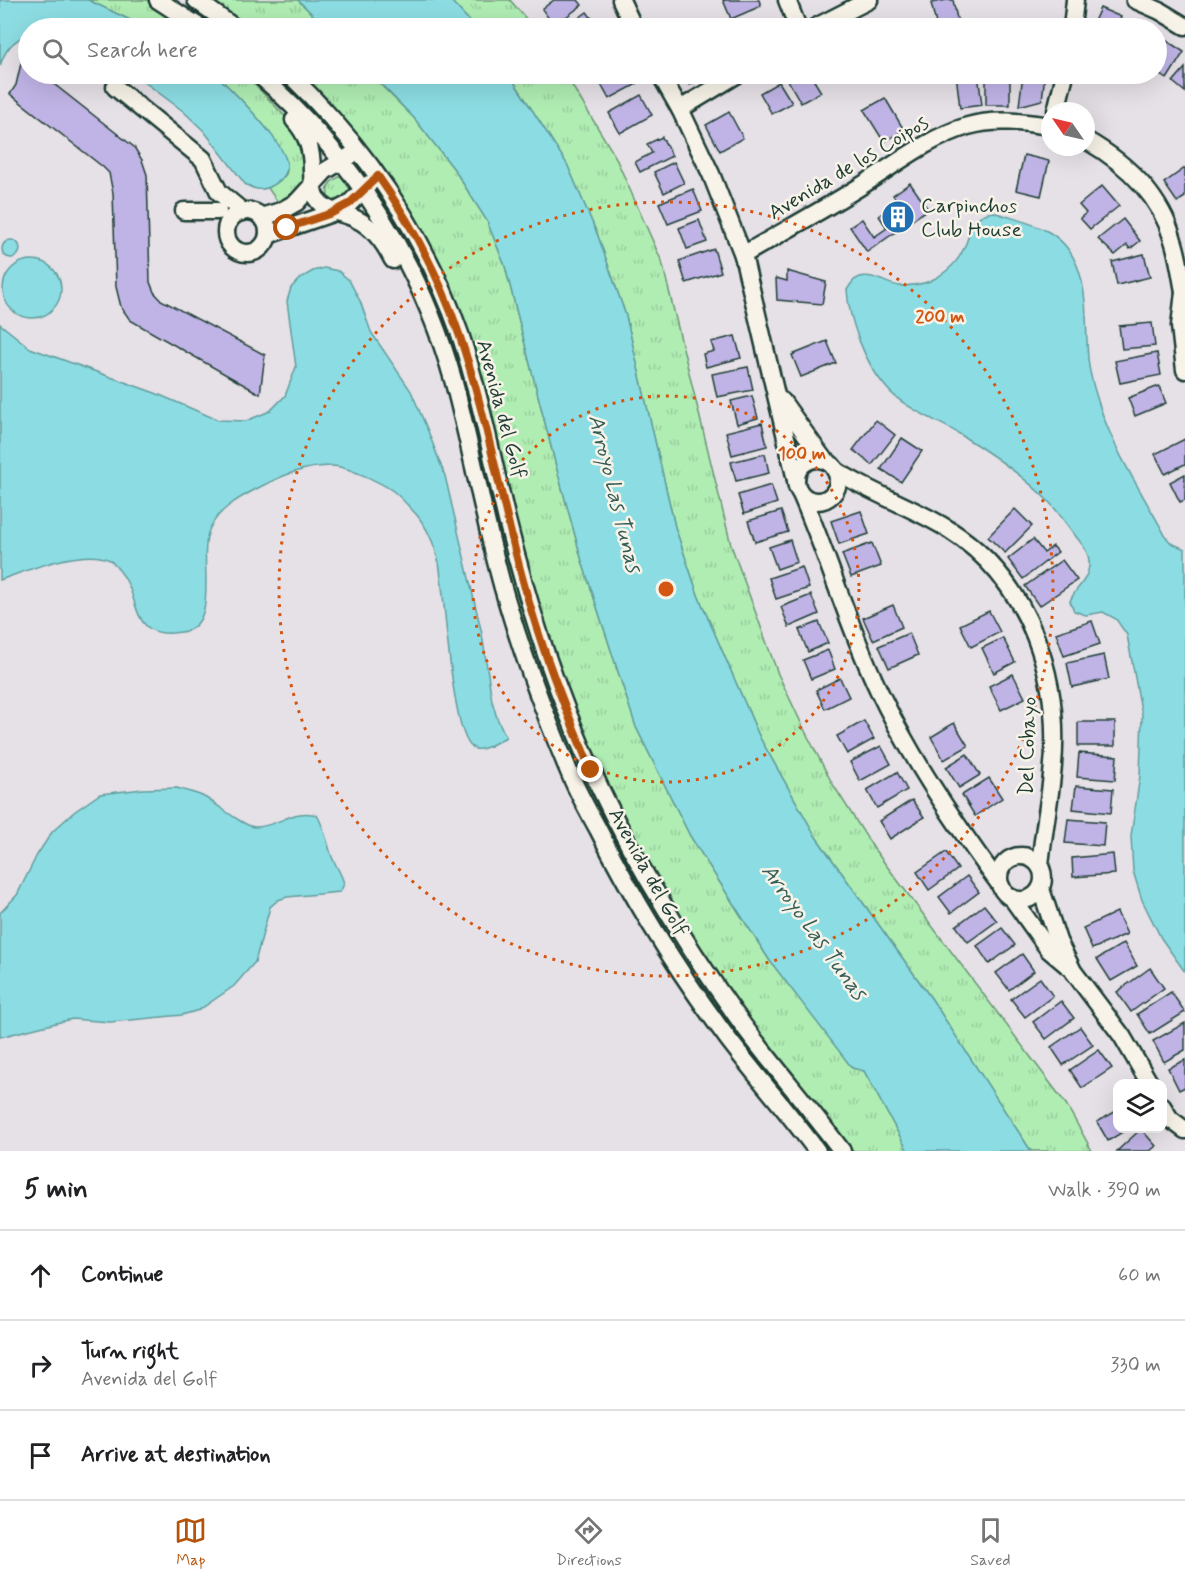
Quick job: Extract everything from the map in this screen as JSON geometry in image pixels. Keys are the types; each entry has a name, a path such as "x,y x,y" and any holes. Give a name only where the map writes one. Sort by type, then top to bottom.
{"street":[{"path":"158,0 186,18"},
{"path":"196,0 221,18"},
{"path":"614,0 627,15"},
{"path":"787,0 794,18"},
{"path":"833,18 868,0"},
{"path":"1073,18 1075,0"},
{"path":"1135,0 1185,26"},
{"path":"259,84 306,135 313,172 308,190 297,202 281,211 261,217"},
{"name":"Avenida del Golf","path":"268,84 316,130 342,162 385,222 419,290 439,339 453,383 486,522 516,632 572,778 634,896 679,970 727,1038 817,1151"},
{"name":"Avenida del Golf","path":"299,84 331,116 378,176 403,212 438,281 459,332 473,377 514,548 536,626 552,674 591,770 657,896 696,958 751,1034 842,1151"},
{"path":"666,84 711,174 743,255 799,487 877,687 895,723 941,801 976,852 1049,950 1073,970"},
{"path":"680,109 721,84"},
{"path":"1058,102 1063,84"},
{"path":"115,87 203,159 219,192 243,212"},
{"name":"Avenida de los Coipos","path":"743,255 860,187 926,143 970,125 1003,121 1041,125"},
{"path":"1095,146 1130,171 1154,199 1166,218 1174,241 1184,294 1180,326 1185,370"},
{"path":"311,184 325,171 358,150"},
{"path":"219,192 218,211 226,227 230,244 243,252 252,252 259,249 268,235 332,213 349,204 378,176"},
{"path":"311,184 315,196 332,213 342,213 358,220 372,230 386,247 453,383"},
{"path":"184,211 218,211"},
{"path":"226,227 235,215 251,211 261,217 267,227 268,235"},
{"path":"776,393 837,476 837,488 826,499 813,520"},
{"path":"829,465 811,460 800,468 799,487 811,500 826,499 851,492 872,491"},
{"name":"Del Cobayo","path":"829,465 872,491 948,529 962,539 1007,583 1020,606 1046,667 1053,705 1053,775 1043,831 1040,865"},
{"path":"976,852 1012,859 1031,857 1040,865 1044,877 1041,889 1024,900 1006,892 999,874 1012,859 1032,846 1043,831"},
{"path":"1041,889 1058,941 1073,970 1122,1036 1148,1079"},
{"path":"1167,1114 1185,1130"}],"green space":[{"path":"88,0 147,0 175,18 126,18"},
{"path":"208,0 298,0 316,18 232,18"},
{"path":"450,0 510,0 525,18 467,18"},
{"path":"225,84 254,84 296,128 304,143 306,188 279,204 268,188 286,174 286,164 281,151 260,121"},
{"path":"279,84 286,84 345,150 343,152"},
{"path":"308,84 380,84 414,118 454,169 487,221 505,266 582,561 636,727 690,836 770,961 859,1069 864,1071 908,1151 849,1151 693,942 644,860 609,792 581,728 540,620 483,395 477,360 434,254 377,161"},
{"path":"515,84 571,84 615,156 662,262 731,545 778,674 832,783 874,849 1066,1104 1092,1151 1031,1151 931,998 816,837 760,738 698,595 675,527 626,316 598,236 567,164"},
{"path":"343,175 352,189 343,200 334,201 328,197 329,185"},
{"path":"395,223 410,240 440,303 459,351 506,545 607,816 835,1151 826,1151 713,1005 652,912 601,819 540,677"}],"water":[{"path":"0,0 88,0 126,18 18,18 18,40 7,50 0,66"},
{"path":"298,0 450,0 467,18 316,18"},
{"path":"147,84 225,84 257,117 278,144 287,165 284,176 275,184 264,189 256,189 245,184 204,131 183,111"},
{"name":"Arroyo Las Tunas","path":"381,84 515,84 567,164 598,236 626,316 675,527 698,595 760,738 816,837 931,998 1031,1151 908,1151 864,1071 852,1068 770,961 690,836 636,727 582,561 505,266 487,221 454,169 414,118"},
{"path":"994,212 1045,230 1060,241 1071,254 1079,270 1083,287 1090,370 1106,424 1121,457 1166,537 1171,543 1185,549 1185,972 1161,938 1142,900 1133,871 1131,836 1140,776 1142,715 1127,635 1116,619 1103,612 1086,615 1074,611 1070,601 1088,572 1089,561 1086,551 1052,505 1018,474 973,442 911,408 892,394 871,366 859,341 851,314 847,290 855,280 866,276 900,286 921,284 932,280 947,270 958,258 976,220 980,216"},
{"path":"7,240 15,240 20,245 18,256 7,258 2,253 2,245"},
{"path":"26,260 38,260 48,264 57,273 61,295 53,310 38,318 26,318 16,314 7,305 3,295 3,283 7,273 16,264"},
{"path":"324,268 338,271 349,280 360,301 371,332 411,391 445,476 482,634 492,701 506,737 485,748 473,748 465,738 459,718 439,563 430,537 416,514 396,493 353,471 337,466 321,466 302,470 267,484 225,509 214,521 206,540 205,604 201,617 194,627 181,632 164,633 152,630 144,623 126,581 110,560 85,556 70,558 0,580 0,324 30,348 155,393 218,420 246,421 270,411 285,396 296,367 287,301 291,288 299,279"},
{"path":"177,788 204,797 244,823 255,827 300,814 317,815 343,880 344,884 340,892 287,897 278,900 270,907 255,962 234,986 199,1010 182,1015 110,1022 72,1019 0,1037 0,913 17,895 37,855 52,832 74,812 100,794"}],"building":[{"path":"554,0 578,0 582,5 565,18 548,18 542,9"},
{"path":"723,0 759,0 761,6 731,18"},
{"path":"953,0 957,18 935,18 931,3"},
{"path":"1100,8 1121,17 1121,18 1096,18"},
{"path":"587,12 592,18 579,18"},
{"path":"1167,41 1184,52 1167,79"},
{"path":"1185,68 1185,92 1173,82"},
{"path":"18,76 18,84 54,84 134,147 147,175 150,282 154,292 161,300 265,355 260,394 130,320 121,307 116,287 113,193 109,173 10,94"},
{"path":"601,84 637,84 609,99"},
{"path":"776,84 780,84 792,103 772,114 760,93"},
{"path":"790,84 816,84 821,92 801,103"},
{"path":"957,84 979,84 982,105 960,108"},
{"path":"986,84 1010,84 1010,105 986,105"},
{"path":"1022,84 1044,84 1042,100 1019,106"},
{"path":"641,95 652,115 620,133 609,113"},
{"path":"885,98 904,130 884,142 864,110"},
{"path":"729,112 743,138 720,151 706,125"},
{"path":"662,137 672,156 640,172 635,162 652,153 647,144"},
{"path":"1024,155 1049,161 1041,196 1016,190"},
{"path":"674,162 684,183 664,193 654,172"},
{"path":"1185,168 1185,197 1177,202 1164,183"},
{"name":"Carpinchos Club House","path":"910,183 928,209 867,252 850,227 862,219 874,237 887,228 879,216 891,207 889,204 896,199 893,195"},
{"path":"1102,186 1119,206 1090,229 1080,218 1086,213 1079,205"},
{"path":"693,189 702,211 668,224 659,203"},
{"path":"1123,219 1140,241 1130,249 1127,245 1115,255 1098,239"},
{"path":"699,220 707,242 687,249 679,228"},
{"path":"714,249 721,272 686,283 679,261"},
{"path":"1144,254 1150,277 1117,285 1112,262"},
{"path":"787,271 826,282 822,304 777,300 776,278 787,281"},
{"path":"1152,323 1155,346 1122,349 1119,326"},
{"path":"735,336 741,358 706,367 703,354 714,351 711,342"},
{"path":"827,341 836,363 801,377 792,355"},
{"path":"1157,353 1161,375 1120,383 1115,361"},
{"path":"748,367 753,390 717,397 712,374"},
{"path":"1159,386 1166,403 1135,416 1128,398"},
{"path":"752,396 758,418 737,424 731,401"},
{"path":"876,420 895,435 872,465 853,450"},
{"path":"762,423 767,446 732,455 726,432"},
{"path":"902,438 922,451 901,482 881,469"},
{"path":"1185,439 1185,464 1165,474 1155,454"},
{"path":"765,454 769,473 736,481 731,462"},
{"path":"1185,474 1185,500 1180,502 1170,482"},
{"path":"771,485 777,503 744,514 738,495"},
{"path":"1015,509 1032,526 1005,553 988,537"},
{"path":"781,511 788,532 755,542 748,521"},
{"path":"861,511 869,534 839,544 831,521"},
{"path":"1033,539 1044,553 1053,546 1058,552 1023,579 1008,559"},
{"path":"790,540 797,562 777,569 769,547"},
{"path":"872,543 881,566 851,577 842,554"},
{"path":"1062,560 1077,580 1039,606 1025,586"},
{"path":"802,567 809,588 776,599 769,578"},
{"path":"811,595 819,614 789,627 781,607"},
{"path":"893,605 902,627 873,640 863,618"},
{"path":"989,611 1000,632 971,647 960,625"},
{"path":"1092,621 1100,644 1064,656 1056,633"},
{"path":"819,622 828,643 808,652 799,630"},
{"path":"909,633 918,655 889,668 879,646"},
{"path":"1003,638 1015,662 994,673 982,648"},
{"path":"828,650 835,669 811,679 803,660"},
{"path":"1104,655 1109,679 1072,687 1067,663"},
{"path":"1013,674 1025,698 1001,710 989,686"},
{"path":"840,678 849,697 825,709 816,690"},
{"path":"864,721 874,739 847,754 837,736"},
{"path":"1078,722 1115,722 1115,746 1078,746"},
{"path":"954,723 968,746 944,760 931,737"},
{"path":"881,746 891,764 860,781 850,762"},
{"path":"1079,753 1117,756 1115,780 1077,777"},
{"path":"967,754 980,775 959,788 946,767"},
{"path":"897,772 907,790 877,808 867,790"},
{"path":"989,778 1002,798 975,816 962,795"},
{"path":"1076,786 1113,789 1111,813 1073,809"},
{"path":"912,800 924,817 890,839 879,821"},
{"path":"1068,819 1105,822 1103,846 1065,843"},
{"path":"946,852 958,869 929,890 917,872"},
{"path":"1113,854 1115,874 1073,877 1072,858"},
{"path":"967,876 979,892 951,913 939,897"},
{"path":"984,905 997,921 968,942 956,926"},
{"path":"1117,912 1127,934 1092,949 1083,928"},
{"path":"1002,928 1015,945 989,964 977,946"},
{"path":"1124,943 1137,966 1111,981 1097,959"},
{"path":"1022,954 1034,971 1009,990 996,973"},
{"path":"1150,968 1164,988 1131,1012 1117,992"},
{"path":"1040,978 1053,996 1025,1017 1011,999"},
{"path":"1171,992 1185,1012 1150,1034 1137,1014"},
{"path":"1061,1001 1074,1018 1046,1039 1033,1022"},
{"path":"1185,1023 1185,1050 1164,1062 1153,1041"},
{"path":"1080,1027 1093,1045 1063,1065 1051,1047"},
{"path":"1099,1050 1112,1068 1082,1088 1070,1070"},
{"path":"1185,1060 1185,1087 1179,1090 1168,1068"},
{"path":"1113,1113 1113,1133 1121,1133 1108,1141 1097,1122"},
{"path":"1137,1133 1145,1133 1156,1146 1150,1151 1117,1151"}],"place":[{"name":"Carpinchos Club House","path":"898,217"}],"route":[{"path":"287,228 332,213 349,204 378,176 403,212 438,281 459,332 473,377 506,517 536,626 552,674 591,770"}]}
